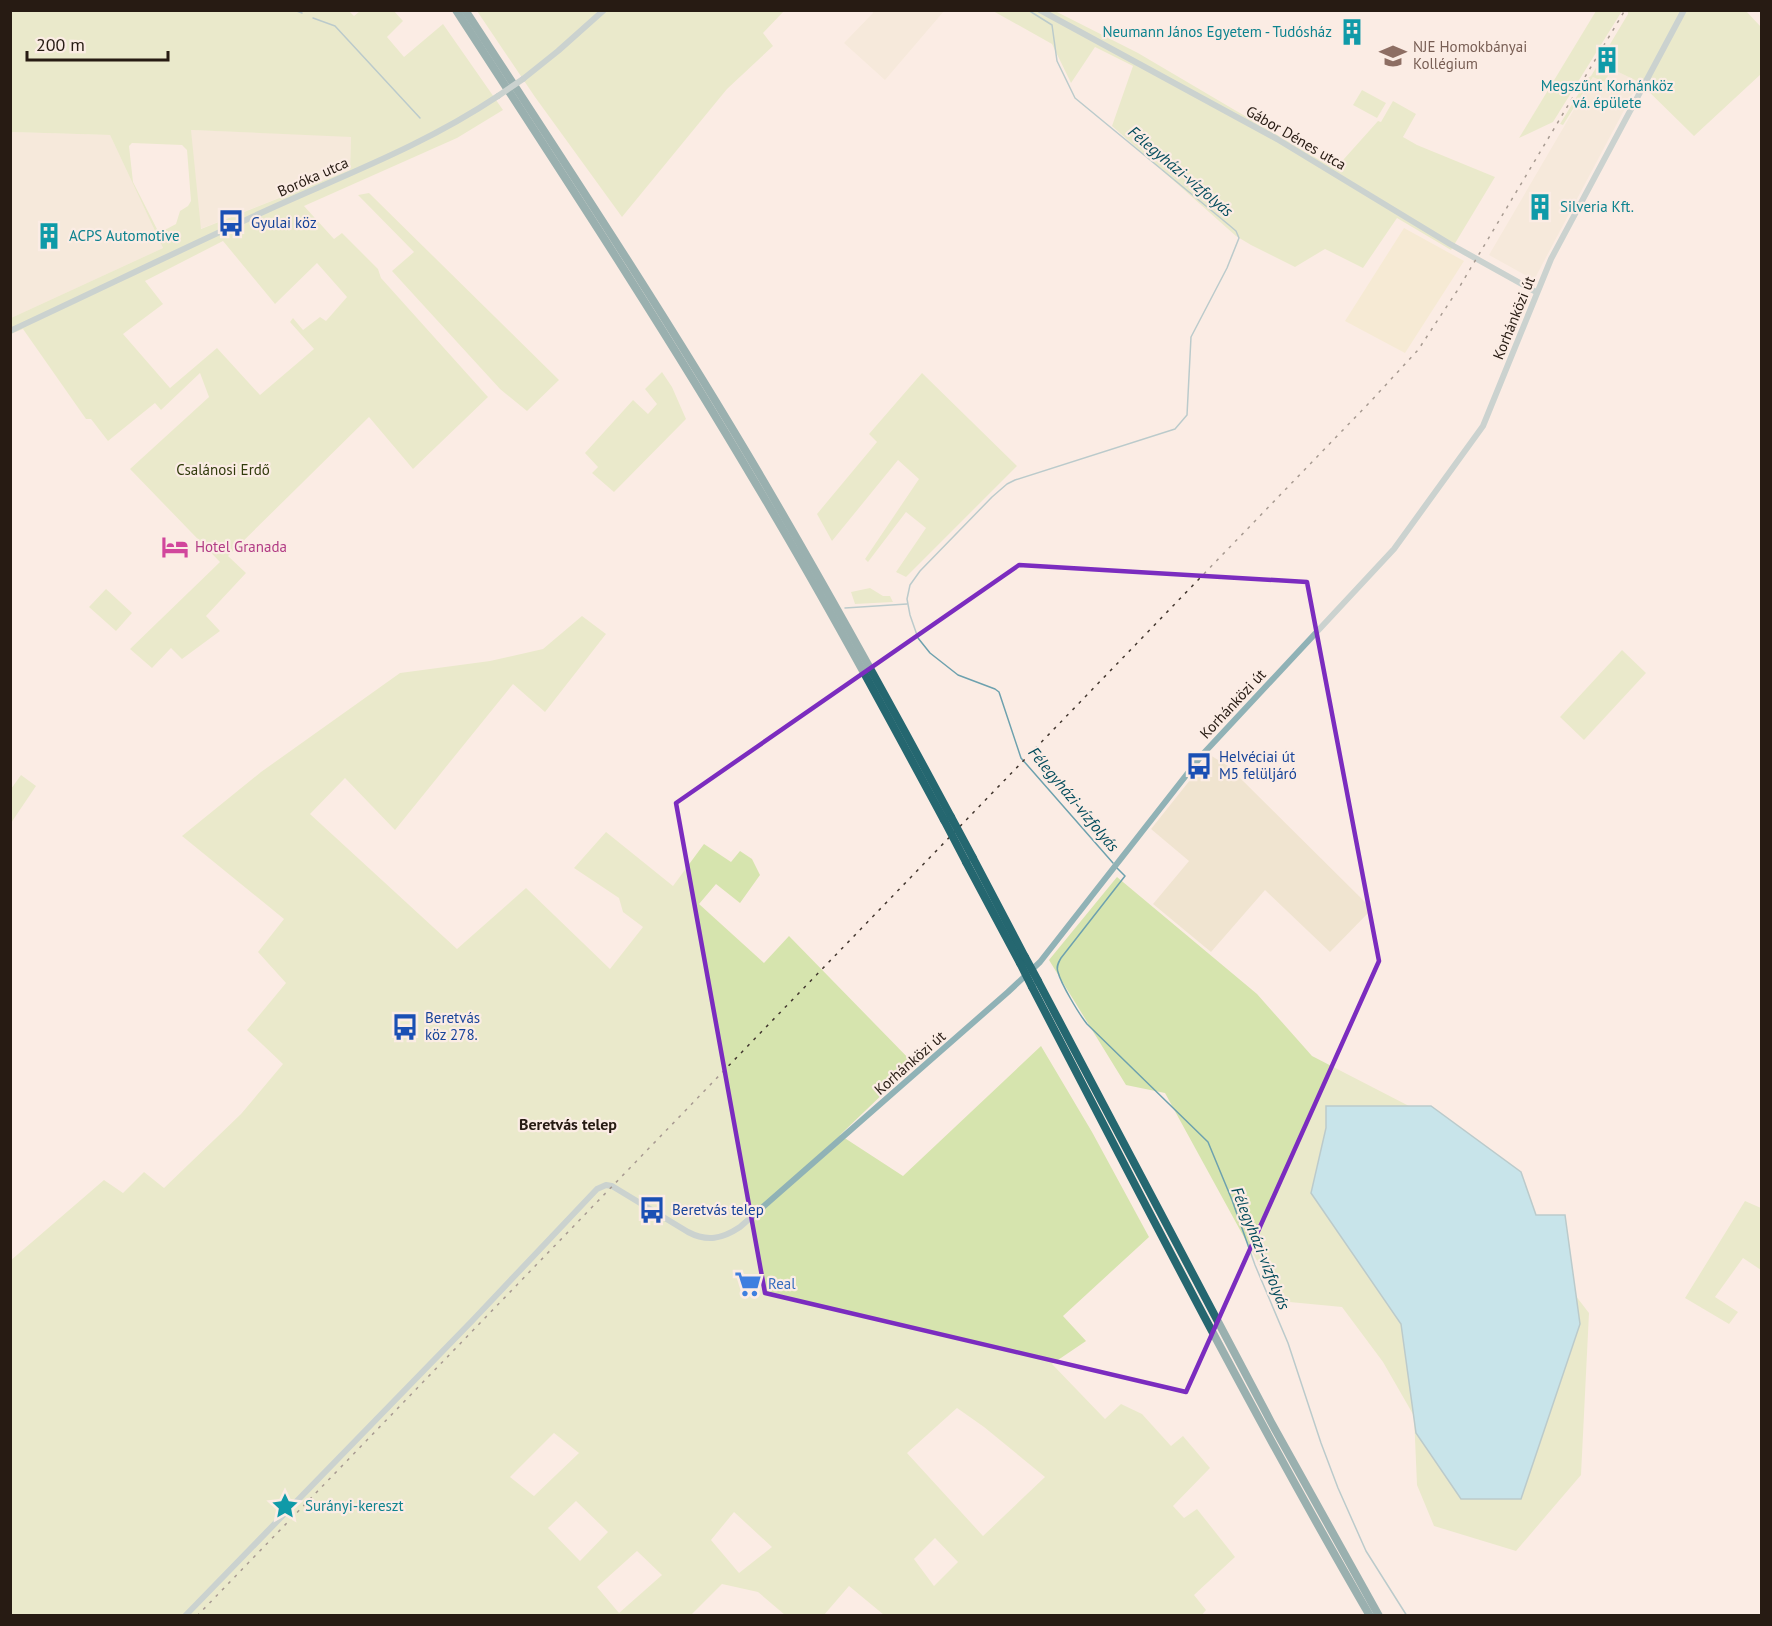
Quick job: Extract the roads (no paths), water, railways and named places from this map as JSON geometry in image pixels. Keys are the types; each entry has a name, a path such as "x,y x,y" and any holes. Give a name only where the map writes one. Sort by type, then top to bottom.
{"highway":[{"path":"456,10 602,236 751,476 948,819"},
{"path":"465,10 609,232 730,425 832,598 1022,960 1270,1422 1379,1616"},
{"path":"1035,984 1241,1383 1370,1616"}],"street":[{"name":"Boróka utca","path":"10,331 406,149 461,120 523,79 604,10"},
{"name":"Gábor Dénes utca","path":"1040,10 1277,139 1450,244 1536,292"},
{"name":"Korhánközi út","path":"185,1616 597,1189 606,1185 612,1186 700,1237 717,1238 732,1232 1022,980 1049,952 1202,755 1394,549 1473,442 1490,412 1536,292 1557,249 1684,10"}],"water":[{"path":"1326,1106 1431,1106 1521,1172 1536,1215 1565,1215 1580,1324 1521,1499 1461,1499 1416,1433 1401,1324 1311,1193 1326,1128"}],"waterway":[{"path":"294,10 302,13"},
{"name":"Félegyházi-vízfolyás","path":"1028,10 1052,25 1057,61 1075,98 1229,225 1236,231 1239,238 1227,268 1191,337 1187,415 1175,429 1007,484 920,571 910,585 907,599 918,638 930,653 958,675 999,692 1021,758 1113,863"},
{"path":"313,18 335,26 420,118"},
{"path":"845,608 907,604"},
{"name":"Félegyházi-vízfolyás","path":"1116,867 1125,876 1061,958 1057,970 1071,999 1087,1024 1208,1142 1255,1265 1288,1343 1338,1488 1366,1551 1407,1616"}],"railway":[{"path":"197,1616 1418,350 1457,291 1625,10"}],"place":[{"name":"Neumann János Egyetem - Tudósház","path":"1352,32"},
{"name":"NJE Homokbányai Kollégium","path":"1393,56"},
{"name":"Megszűnt Korhánköz vá. épülete","path":"1607,60"},
{"name":"Silveria Kft.","path":"1540,207"},
{"name":"Gyulai köz","path":"231,223"},
{"name":"ACPS Automotive","path":"49,236"},
{"name":"Hotel Granada","path":"175,547"},
{"name":"Helvéciai út M5 felüljáró","path":"1199,766"},
{"name":"Beretvás köz 278.","path":"405,1027"},
{"name":"Beretvás telep","path":"652,1210"},
{"name":"Real","path":"748,1284"},
{"name":"Surányi-kereszt","path":"285,1506"}],"district":[{"name":"Beretvás telep","path":"568,1124"}],"park label":[{"name":"Csalánosi Erdő","path":"223,470"}]}
